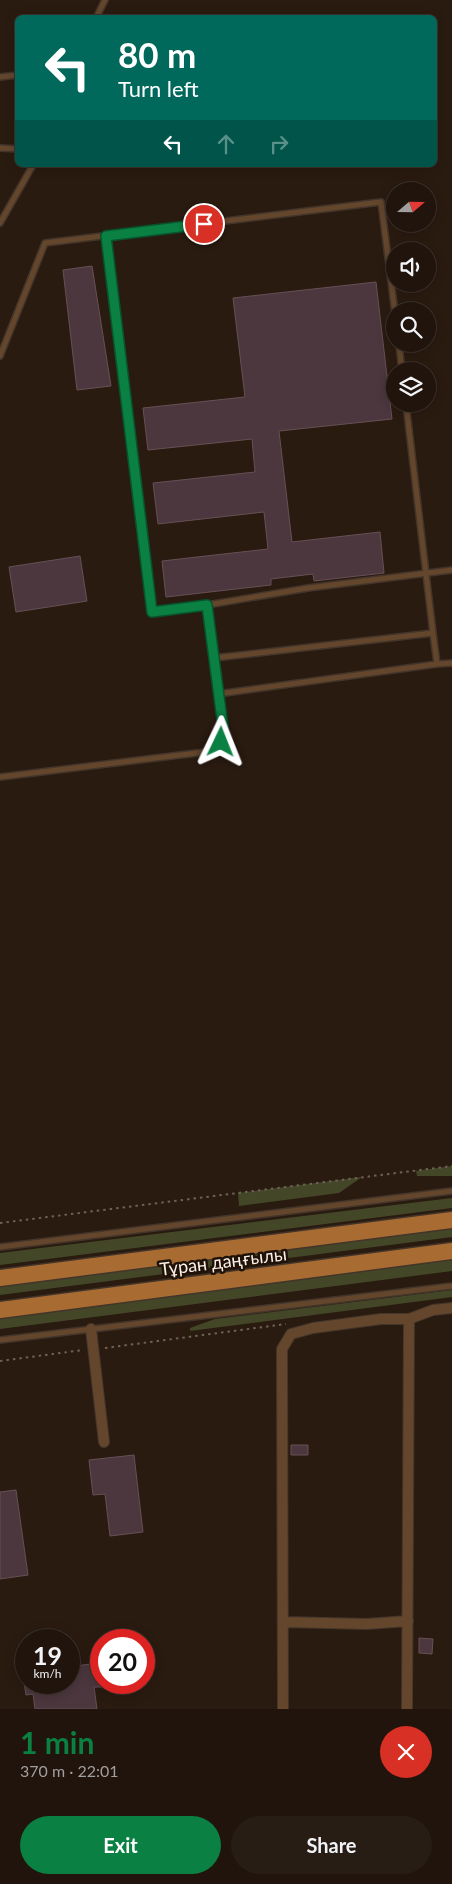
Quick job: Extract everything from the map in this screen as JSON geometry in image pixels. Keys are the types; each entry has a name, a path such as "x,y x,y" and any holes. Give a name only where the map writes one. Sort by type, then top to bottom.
{"main road":[{"name":"Тұран даңғылы","path":"0,1278 452,1220"},
{"name":"Тұран даңғылы","path":"0,1310 452,1251"}],"street":[{"path":"283,1709 282,1349 291,1334 312,1328 381,1319 409,1319 433,1310 452,1308"},
{"path":"407,1709 409,1319"},
{"path":"91,1329 104,1442"},
{"path":"284,1622 367,1624 408,1621"}],"lane":[{"path":"98,15 105,0"},
{"path":"0,77 15,75"},
{"path":"0,148 15,148"},
{"path":"0,223 32,167"},
{"path":"0,356 45,243 381,202 394,302"},
{"path":"106,236 152,612 308,588 452,570"},
{"path":"407,412 437,664"},
{"path":"0,777 214,751 221,742 223,727 207,605"},
{"path":"214,658 433,633"},
{"path":"218,694 452,662"},
{"path":"0,1247 452,1191"},
{"path":"0,1340 452,1286"}],"path":[{"path":"0,1223 452,1166"},
{"path":"0,1361 287,1324"}],"green space":[{"path":"452,1166 452,1176 417,1176 416,1171"},
{"path":"362,1177 339,1193 239,1206 238,1193"},
{"path":"452,1198 452,1208 0,1265 0,1253"},
{"path":"452,1229 452,1237 0,1295 0,1286"},
{"path":"452,1260 452,1271 0,1329 0,1319"},
{"path":"452,1290 452,1297 190,1331 190,1328 215,1319"}],"building":[{"path":"92,266 111,386 77,390 63,270"},
{"path":"376,282 386,368 386,412 391,412 392,419 279,431 292,542 380,532 384,573 314,581 313,574 271,579 271,585 166,597 162,561 268,549 264,512 158,524 153,483 255,472 252,439 148,450 143,408 245,397 233,298"},
{"path":"80,556 87,601 16,612 9,567"},
{"path":"291,1445 308,1445 308,1455 291,1455"},
{"path":"134,1455 143,1532 110,1536 105,1494 93,1495 89,1460"},
{"path":"16,1490 28,1575 0,1579 0,1492"},
{"path":"419,1638 433,1639 432,1654 419,1653"},
{"path":"90,1664 90,1694 95,1694 97,1709 35,1709 33,1694 80,1694 80,1665"}],"route":[{"path":"204,224 106,236 152,612 207,605 223,727 221,742"}]}
